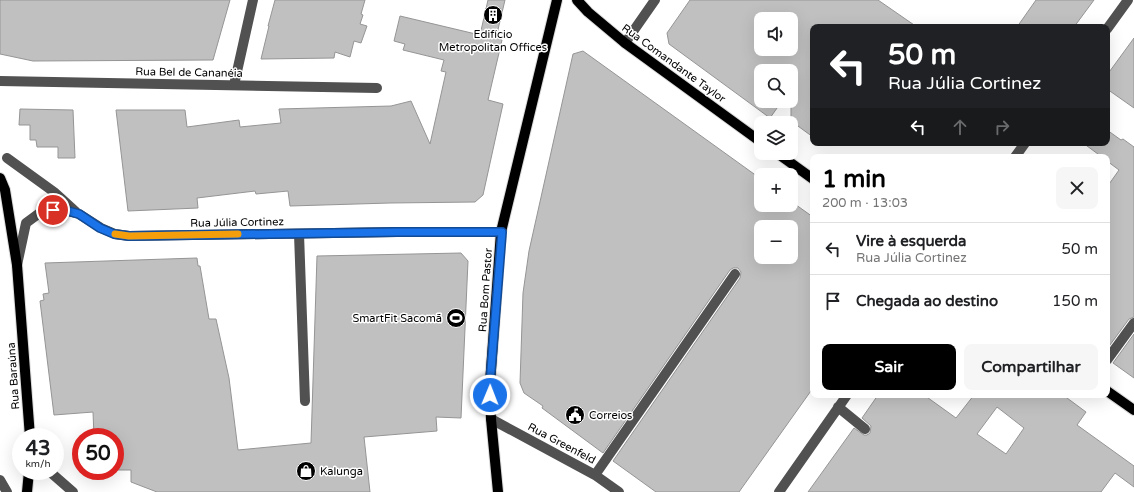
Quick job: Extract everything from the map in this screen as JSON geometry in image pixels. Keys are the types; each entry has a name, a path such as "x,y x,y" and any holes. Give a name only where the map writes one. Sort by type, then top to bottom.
{"main road":[{"name":"Rua Bom Pastor","path":"498,492 491,419 490,383 502,232 558,0"},
{"name":"Rua Comandante Taylor","path":"577,0 588,12 624,43 754,137"},
{"path":"787,160 810,177"},
{"name":"Rua Baraúna","path":"0,178 5,190 17,265 29,428"},
{"path":"1110,393 1134,410"},
{"path":"27,492 28,480"}],"street":[{"path":"234,85 253,0"},
{"path":"624,43 655,0"},
{"path":"1110,25 1128,0"},
{"name":"Rua Bel de Cananéia","path":"0,81 378,88"},
{"path":"7,158 54,192 79,214"},
{"name":"Rua Júlia Cortinez","path":"17,265 26,223 41,212 47,211 64,210 79,214 100,228 114,234 129,236 502,232"},
{"path":"299,234 305,401"},
{"path":"596,475 735,274"},
{"path":"1110,356 1134,323"},
{"path":"779,492 845,398"},
{"path":"838,407 865,429"},
{"name":"Rua Greenfeld","path":"491,419 596,475 619,492"},
{"path":"0,480 7,492"},
{"path":"59,480 73,492"}],"building":[{"path":"0,0 230,0 213,60 33,61 0,54"},
{"path":"275,0 365,0 360,24 367,26 361,43 354,41 350,57 335,52 334,58 261,59"},
{"path":"488,0 505,0 496,38 502,40 488,100 503,104 483,195 475,202 290,206 288,191 256,194 255,191 197,198 198,208 128,211 116,110 185,110 187,127 239,120 240,127 281,123 279,109 391,106 411,101 430,144 446,72 441,71 444,60 403,50 405,44 394,41 400,16 480,35"},
{"path":"690,0 878,0 913,24 810,24 810,135 798,126 798,116 791,116 791,108 798,108 798,64 754,64 754,106 669,44 667,33"},
{"path":"1036,0 1094,0 1076,24 1019,24"},
{"path":"1134,38 1134,108 1110,91 1110,71"},
{"path":"583,51 754,174 754,212 798,212 798,206 810,215 810,392 739,492 656,492 613,461 740,278 741,272 738,268 733,268 730,270 603,453 524,393 520,383 523,293 529,251 573,54"},
{"path":"756,108 777,108 771,116 767,116"},
{"path":"20,109 73,110 75,158 58,158 58,147 37,147 36,140 30,140 30,125 19,125"},
{"path":"1110,132 1134,147 1134,317 1129,319 1110,345 1110,183 1119,170 1110,163 1110,154 1098,154 1087,146 1110,146"},
{"path":"461,253 468,261 461,418 436,417 437,431 364,437 370,492 157,492 131,482 131,470 124,470 124,428 94,428 93,412 54,415 40,301 44,300 43,294 49,293 45,263 197,258 198,266 200,266 209,319 216,319 229,378 238,450 311,443 317,256"},
{"path":"1134,334 1134,378 1113,363"},
{"path":"876,398 928,398 956,418 972,398 1067,398 1086,412 1077,425 1134,466 1134,487 1115,473 1101,492 808,492 854,428 864,435 867,435 870,433 871,426 862,418","holes":["997,407 1024,428 1006,454 977,434"]}],"slow traffic":[{"path":"115,234 129,236 238,234"}],"place":[{"name":"Edifício Metropolitan Offices","path":"493,15"},
{"name":"SmartFit Sacomã","path":"456,318"},
{"name":"Correios","path":"575,415"},
{"name":"Kalunga","path":"306,471"}],"route":[{"path":"53,210 64,210 79,214 100,228 114,234 129,236 502,232 490,395"}]}
